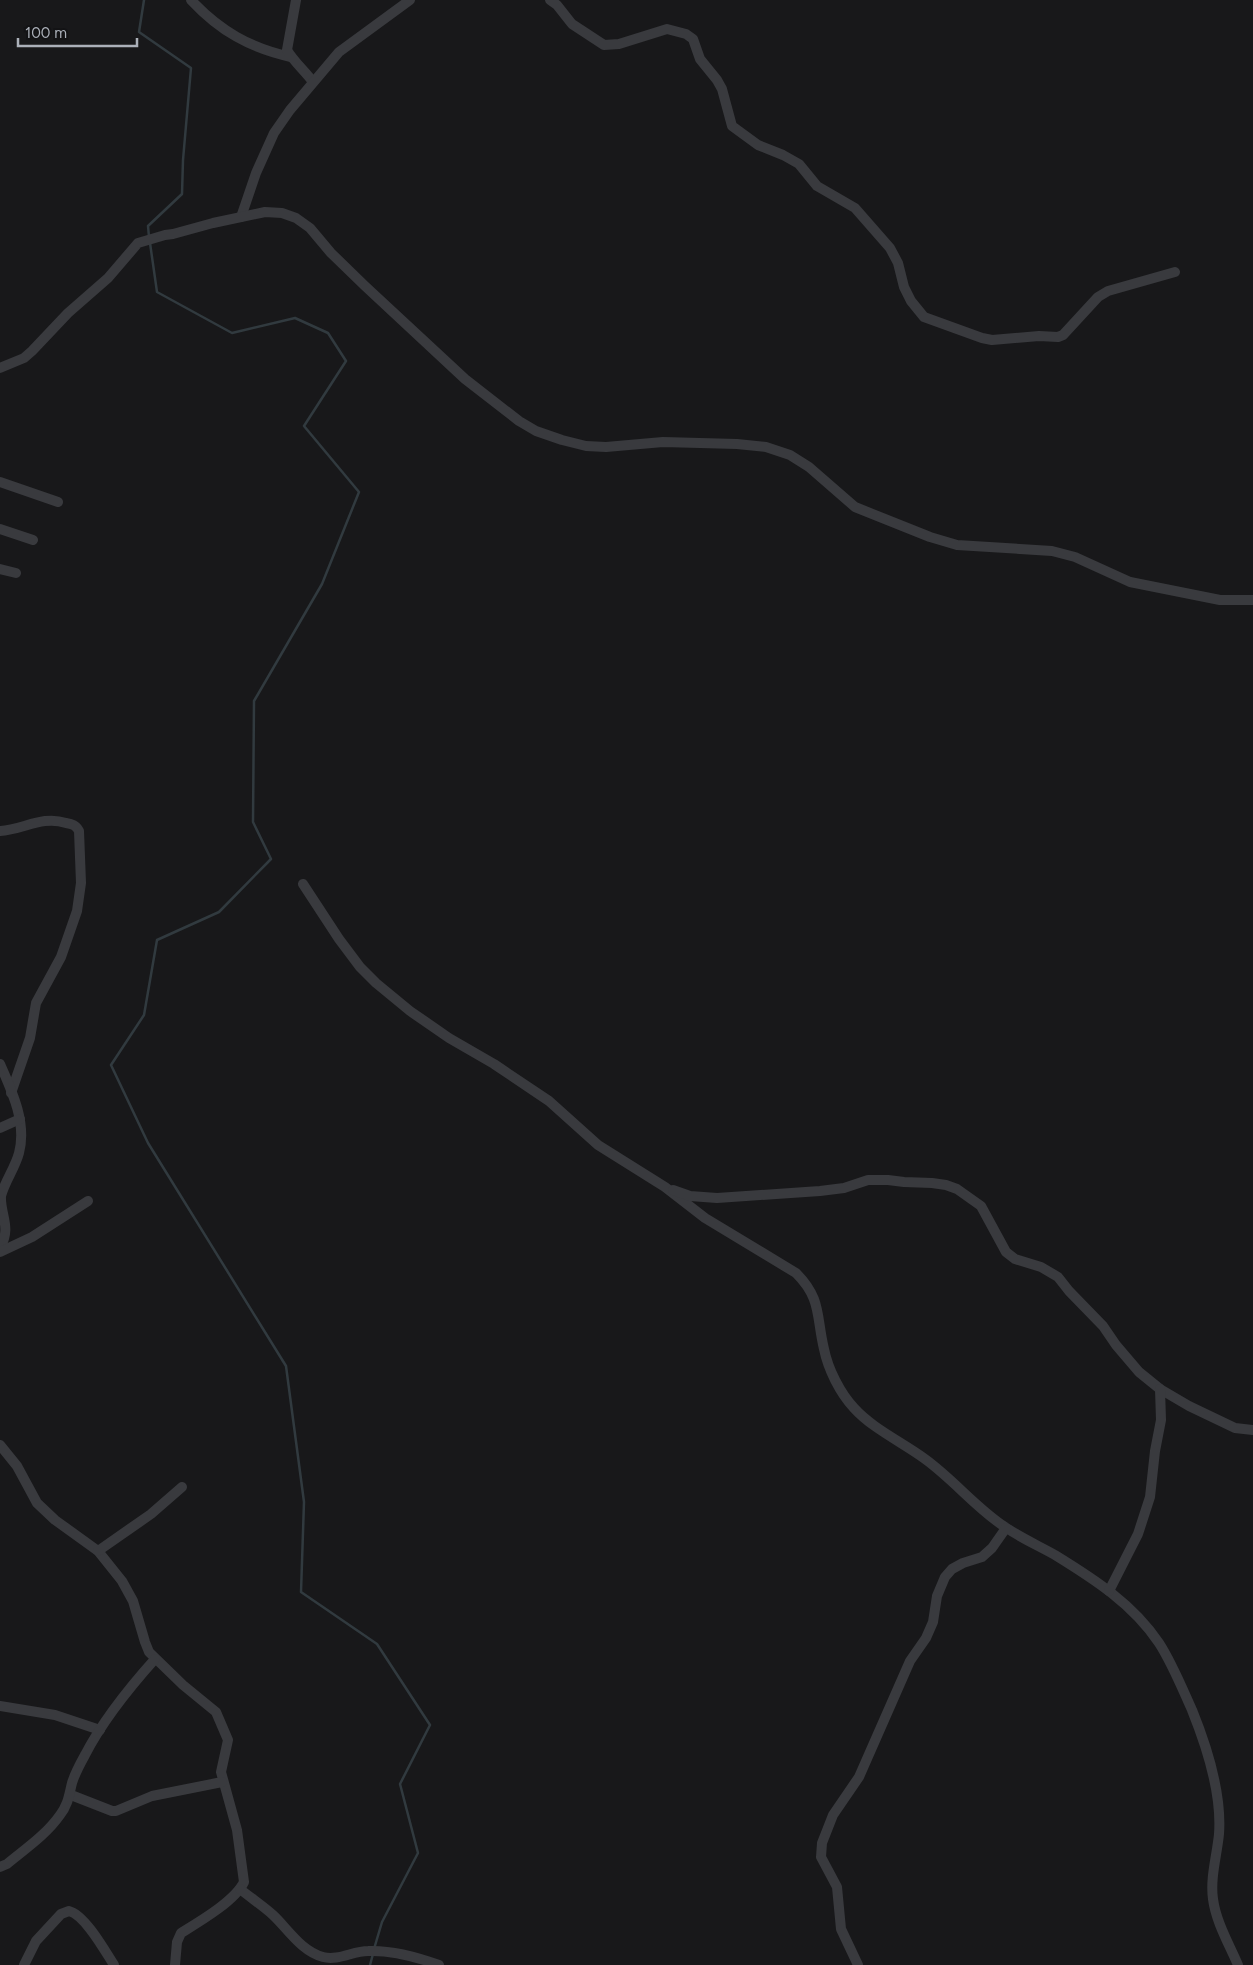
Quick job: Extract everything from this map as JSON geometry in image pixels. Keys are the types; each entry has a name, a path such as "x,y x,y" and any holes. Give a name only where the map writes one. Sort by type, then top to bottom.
{"street":[{"path":"191,0 224,30 275,54 291,57"},
{"path":"296,0 287,50 291,57 306,71 313,82"},
{"path":"241,217 256,173 274,133 290,110 339,52 410,0"},
{"path":"550,0 557,5 572,24 604,45 618,44 667,29 686,34 693,39 700,59 722,89 732,126 758,145 799,164 817,186 855,208 890,248 898,263 904,287 911,301 918,311 931,320 992,340 1039,336 1058,337 1063,335 1098,297 1108,291 1175,272"},
{"path":"0,368 24,358 32,351 68,313 108,278 138,243 241,217 265,212 282,213 296,218 310,228 331,253 465,379 519,421 536,431 586,446 606,447 663,442 737,444 766,447 790,454 809,467 855,507 930,537 957,544 1052,551 1075,557 1130,582 1220,600 1253,600"},
{"path":"0,482 58,502"},
{"path":"0,529 33,540"},
{"path":"0,569 16,573"},
{"path":"0,831 45,820 60,821 73,825 79,831 80,896 71,929 56,968 36,1003 30,1038 11,1092"},
{"path":"303,884 360,967 410,1011 549,1101 598,1145 665,1187 705,1218 796,1273 807,1284 817,1305 824,1352 842,1392 854,1408 877,1427 929,1462 989,1516 1109,1591 1136,1615 1159,1643 1191,1709 1203,1740 1214,1781 1219,1813 1213,1899 1238,1965"},
{"path":"0,1064 20,1119 22,1133 19,1152 1,1197 5,1230 0,1250"},
{"path":"0,1128 20,1119"},
{"path":"665,1187 702,1198 820,1191 844,1188 868,1180 932,1183 957,1189 981,1206 1006,1252 1016,1259 1041,1267 1058,1277 1069,1292 1103,1326 1127,1360 1160,1389 1189,1406 1235,1428 1253,1430"},
{"path":"0,1250 32,1236 88,1201"},
{"path":"1109,1591 1138,1534 1148,1505 1153,1483 1155,1451 1161,1420 1160,1389"},
{"path":"0,1445 17,1466 37,1503 68,1531 98,1552 122,1581 134,1605 147,1647 155,1659 216,1712 228,1740 221,1768 222,1782 240,1845 244,1880 240,1889 227,1901 182,1934 177,1942 175,1965"},
{"path":"98,1552 151,1514 182,1487"},
{"path":"858,1965 841,1929 836,1887 821,1857 822,1843 833,1815 859,1777 910,1662 926,1638 933,1622 937,1596 945,1577 952,1569 963,1563 982,1557 992,1548 1006,1528"},
{"path":"0,1867 7,1864 46,1832 60,1815 80,1765 100,1730 131,1686 155,1659"},
{"path":"0,1706 55,1714 100,1730"},
{"path":"70,1794 116,1811 152,1796 222,1782"},
{"path":"240,1889 274,1916 287,1931 314,1954 335,1958 367,1951 382,1952 426,1960 439,1965"},
{"path":"24,1965 36,1941 61,1914 69,1911 79,1917 114,1965"}],"waterway":[{"path":"144,0 139,32 191,68 182,194 148,226 149,237"},
{"path":"150,243 157,292 232,333 295,318 328,333 346,361 304,426 359,492 322,584 254,701 253,822 271,859 219,912 157,940 144,1015 111,1065 148,1143 286,1366 304,1502 301,1592 377,1644 430,1725 400,1784 418,1853 382,1922 374,1949"},
{"path":"370,1965 373,1954"}]}
